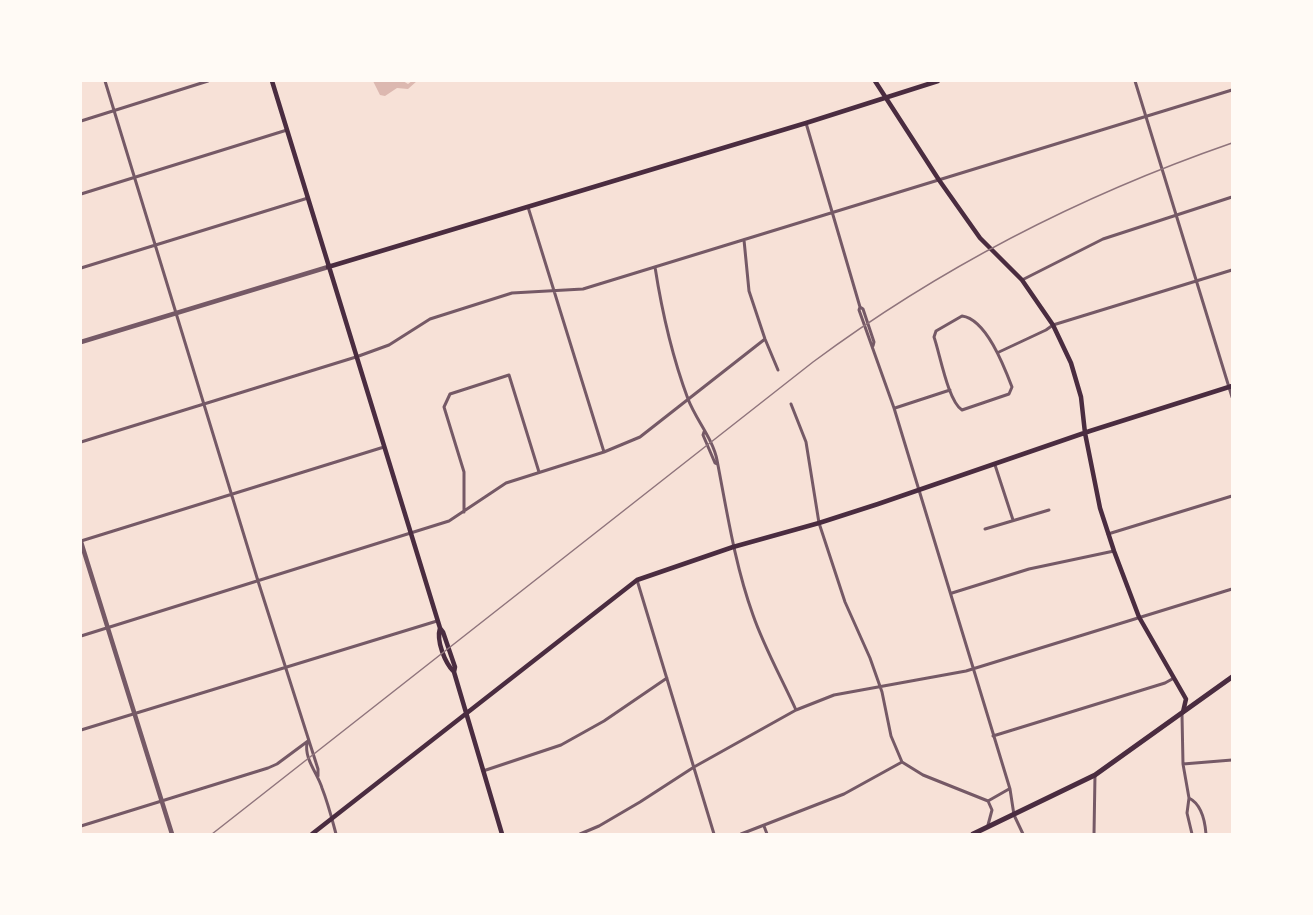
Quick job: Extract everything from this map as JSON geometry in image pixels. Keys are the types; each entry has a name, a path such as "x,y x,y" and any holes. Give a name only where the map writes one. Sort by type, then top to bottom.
{"main road":[{"path":"272,81 440,628 438,634 448,666 454,672 502,834"},
{"path":"875,81 939,180 980,238 1022,279 1053,325 1071,363 1081,397 1085,433 1100,508 1108,534 1139,617 1186,699 1186,707 1182,715"},
{"path":"328,267 938,81"},
{"path":"312,834 637,580 733,547 920,491 1085,433 1230,386"},
{"path":"973,834 1095,775 1182,715 1232,677"}],"street":[{"path":"105,81 308,741 306,749 318,776 336,834"},
{"path":"81,121 208,81"},
{"path":"1135,81 1232,397"},
{"path":"81,442 356,357 389,345 430,319 512,293 583,289 1232,90"},
{"path":"806,123 861,307 859,310 894,408 952,593 1010,789 1014,815 1023,834"},
{"path":"81,194 287,130"},
{"path":"1022,279 1103,239 1232,197"},
{"path":"81,268 308,198"},
{"path":"528,206 604,452"},
{"path":"744,240 749,291 778,370"},
{"path":"81,342 328,267"},
{"path":"655,267 662,311 675,362 717,464 733,547 753,616 796,710"},
{"path":"999,352 1053,325 1232,270"},
{"path":"962,316 969,317 999,352 1012,387 1009,394 962,410 957,406 950,390 934,337 936,331 962,316"},
{"path":"81,636 449,521 506,483 604,452 640,437 765,339"},
{"path":"464,513 464,472 444,407 450,394 509,375 538,472"},
{"path":"894,408 950,390"},
{"path":"791,404 806,442 819,523 845,602 870,658 880,687 891,736 902,762 923,775 988,801 992,810 987,827"},
{"path":"172,834 81,541 384,447"},
{"path":"995,465 1013,520"},
{"path":"1108,534 1232,496"},
{"path":"985,529 1049,510"},
{"path":"952,593 1029,569 1114,551"},
{"path":"637,580 714,834"},
{"path":"580,834 599,826 694,767 796,710 834,694 973,669 1232,589"},
{"path":"81,730 437,621"},
{"path":"483,771 561,745 604,721 667,678"},
{"path":"993,736 1165,683 1174,678"},
{"path":"1182,715 1183,764 1189,798 1187,813 1192,834"},
{"path":"81,826 277,764 308,741"},
{"path":"1183,764 1232,760"},
{"path":"741,834 844,794 902,762"},
{"path":"1094,834 1095,775"},
{"path":"988,801 1010,789"},
{"path":"1189,798 1196,803 1202,815 1206,834"},
{"path":"764,826 767,834"}],"shaded area":[{"path":"373,81 403,81 408,84 417,81 408,89 397,88 385,96 380,95"}],"railway":[{"path":"212,834 813,362 862,327 911,295 1014,236 1121,186 1232,143"}]}
